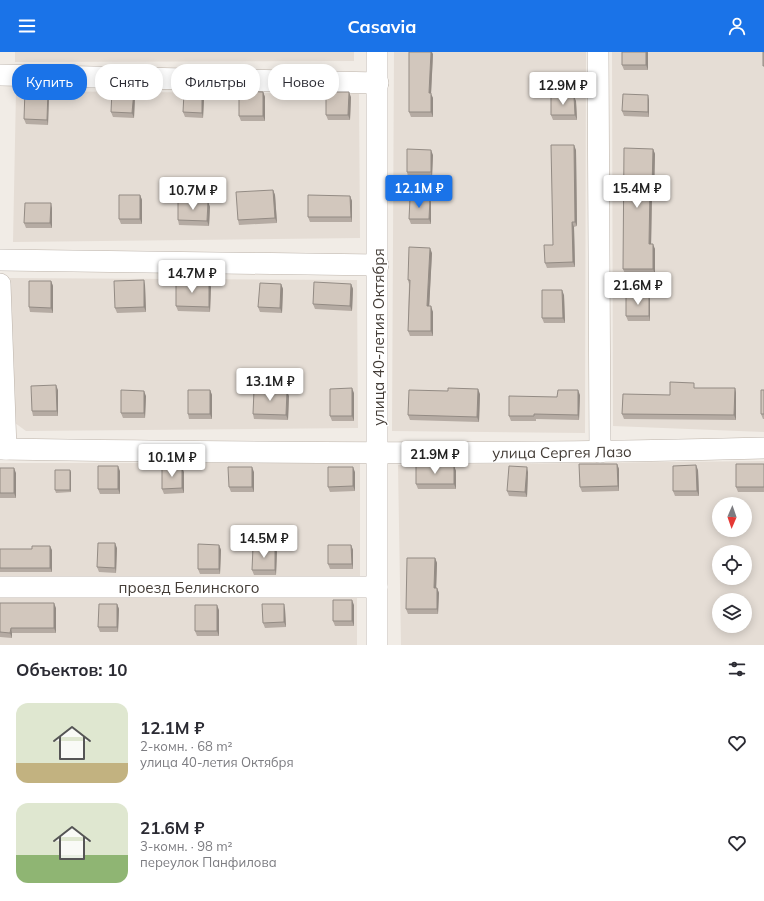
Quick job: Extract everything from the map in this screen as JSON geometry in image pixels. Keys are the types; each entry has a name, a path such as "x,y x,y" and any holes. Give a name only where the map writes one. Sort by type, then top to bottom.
{"street":[{"name":"улица 40-летия Октября","path":"377,52 377,645"},
{"path":"598,52 600,452"},
{"path":"0,75 378,83"},
{"path":"0,260 378,265"},
{"path":"0,284 3,449"},
{"name":"улица Сергея Лазо","path":"3,449 378,453 600,452 764,448"},
{"name":"проезд Белинского","path":"0,587 377,587"}],"shaded area":[{"path":"15,52 354,52 354,61 15,62"},
{"path":"394,52 586,52 585,433 392,431"},
{"path":"612,52 764,52 764,432 613,426"},
{"path":"87,92 95,92 95,100 163,100 163,92 171,92 171,100 260,100 260,93 268,93 268,100 339,100 339,94 359,94 360,238 13,242 16,100 87,100"},
{"path":"10,278 357,280 358,428 26,431 15,423"},
{"path":"764,461 764,645 401,645 398,465"},
{"path":"0,463 360,463 360,580 0,579"},
{"path":"0,596 357,596 357,645 0,645"}],"building":[{"path":"409,52 431,52 429,93 431,93 431,112 409,112"},
{"path":"622,52 646,52 646,65 622,65"},
{"path":"764,52 764,66 763,66"},
{"path":"260,92 263,92 263,116 239,116 239,100 260,100"},
{"path":"339,92 349,92 348,115 326,115 326,100 339,100"},
{"path":"623,94 648,95 648,112 622,111"},
{"path":"551,96 574,96 575,115 551,115"},
{"path":"25,100 48,100 47,120 24,119"},
{"path":"112,100 133,100 132,113 111,112"},
{"path":"184,100 202,100 202,113 183,112"},
{"path":"551,145 574,145 575,222 572,222 573,262 545,263 544,245 553,245"},
{"path":"624,148 653,149 652,189 650,189 649,244 653,244 653,269 623,269"},
{"path":"407,149 431,150 431,172 407,172"},
{"path":"273,190 275,218 238,220 236,192"},
{"path":"119,195 140,195 140,219 119,219"},
{"path":"308,195 350,196 351,217 308,217"},
{"path":"410,198 430,199 429,219 409,219"},
{"path":"178,202 208,202 207,221 178,220"},
{"path":"25,203 51,203 50,223 24,223"},
{"path":"409,247 430,248 427,306 431,306 431,331 408,331 410,280 408,280"},
{"path":"144,280 144,307 115,308 114,281"},
{"path":"29,281 51,281 51,308 29,307"},
{"path":"176,281 209,282 209,307 176,306"},
{"path":"314,282 351,284 350,306 313,304"},
{"path":"260,283 281,284 280,308 258,307"},
{"path":"542,290 562,290 563,318 542,318"},
{"path":"626,295 649,295 649,316 626,316"},
{"path":"670,382 694,383 694,388 735,388 734,415 622,414 623,394 670,395"},
{"path":"56,385 57,411 32,411 31,386"},
{"path":"352,388 352,416 330,416 330,389"},
{"path":"448,388 478,389 477,417 408,415 409,390 448,391"},
{"path":"121,390 144,391 144,413 121,413"},
{"path":"188,390 210,390 210,414 188,414"},
{"path":"254,390 287,391 286,415 253,414"},
{"path":"558,390 578,390 578,415 534,414 534,416 509,416 509,396 557,397"},
{"path":"761,390 764,390 764,414 761,414"},
{"path":"579,464 617,464 618,486 580,487"},
{"path":"736,464 764,464 764,487 736,487"},
{"path":"696,465 697,491 673,491 673,466"},
{"path":"98,466 118,466 118,489 98,489"},
{"path":"416,466 454,466 454,484 416,484"},
{"path":"509,466 527,467 525,492 507,491"},
{"path":"162,467 182,467 182,488 162,489"},
{"path":"228,467 252,467 252,487 229,487"},
{"path":"328,467 353,467 353,486 328,487"},
{"path":"0,468 14,468 14,493 0,493"},
{"path":"55,470 70,470 70,490 55,490"},
{"path":"98,543 115,543 115,568 97,567"},
{"path":"198,544 219,545 219,569 198,569"},
{"path":"328,545 351,545 352,564 328,564"},
{"path":"32,546 50,546 50,568 0,568 0,549 32,549"},
{"path":"253,547 275,547 275,570 252,570"},
{"path":"407,558 435,558 434,588 437,588 437,609 406,609"},
{"path":"333,600 352,600 352,621 333,621"},
{"path":"0,603 54,603 54,628 11,628 10,633 0,632"},
{"path":"99,604 117,604 117,627 98,627"},
{"path":"262,604 284,604 284,622 263,623"},
{"path":"195,605 217,605 217,631 195,631"}]}
